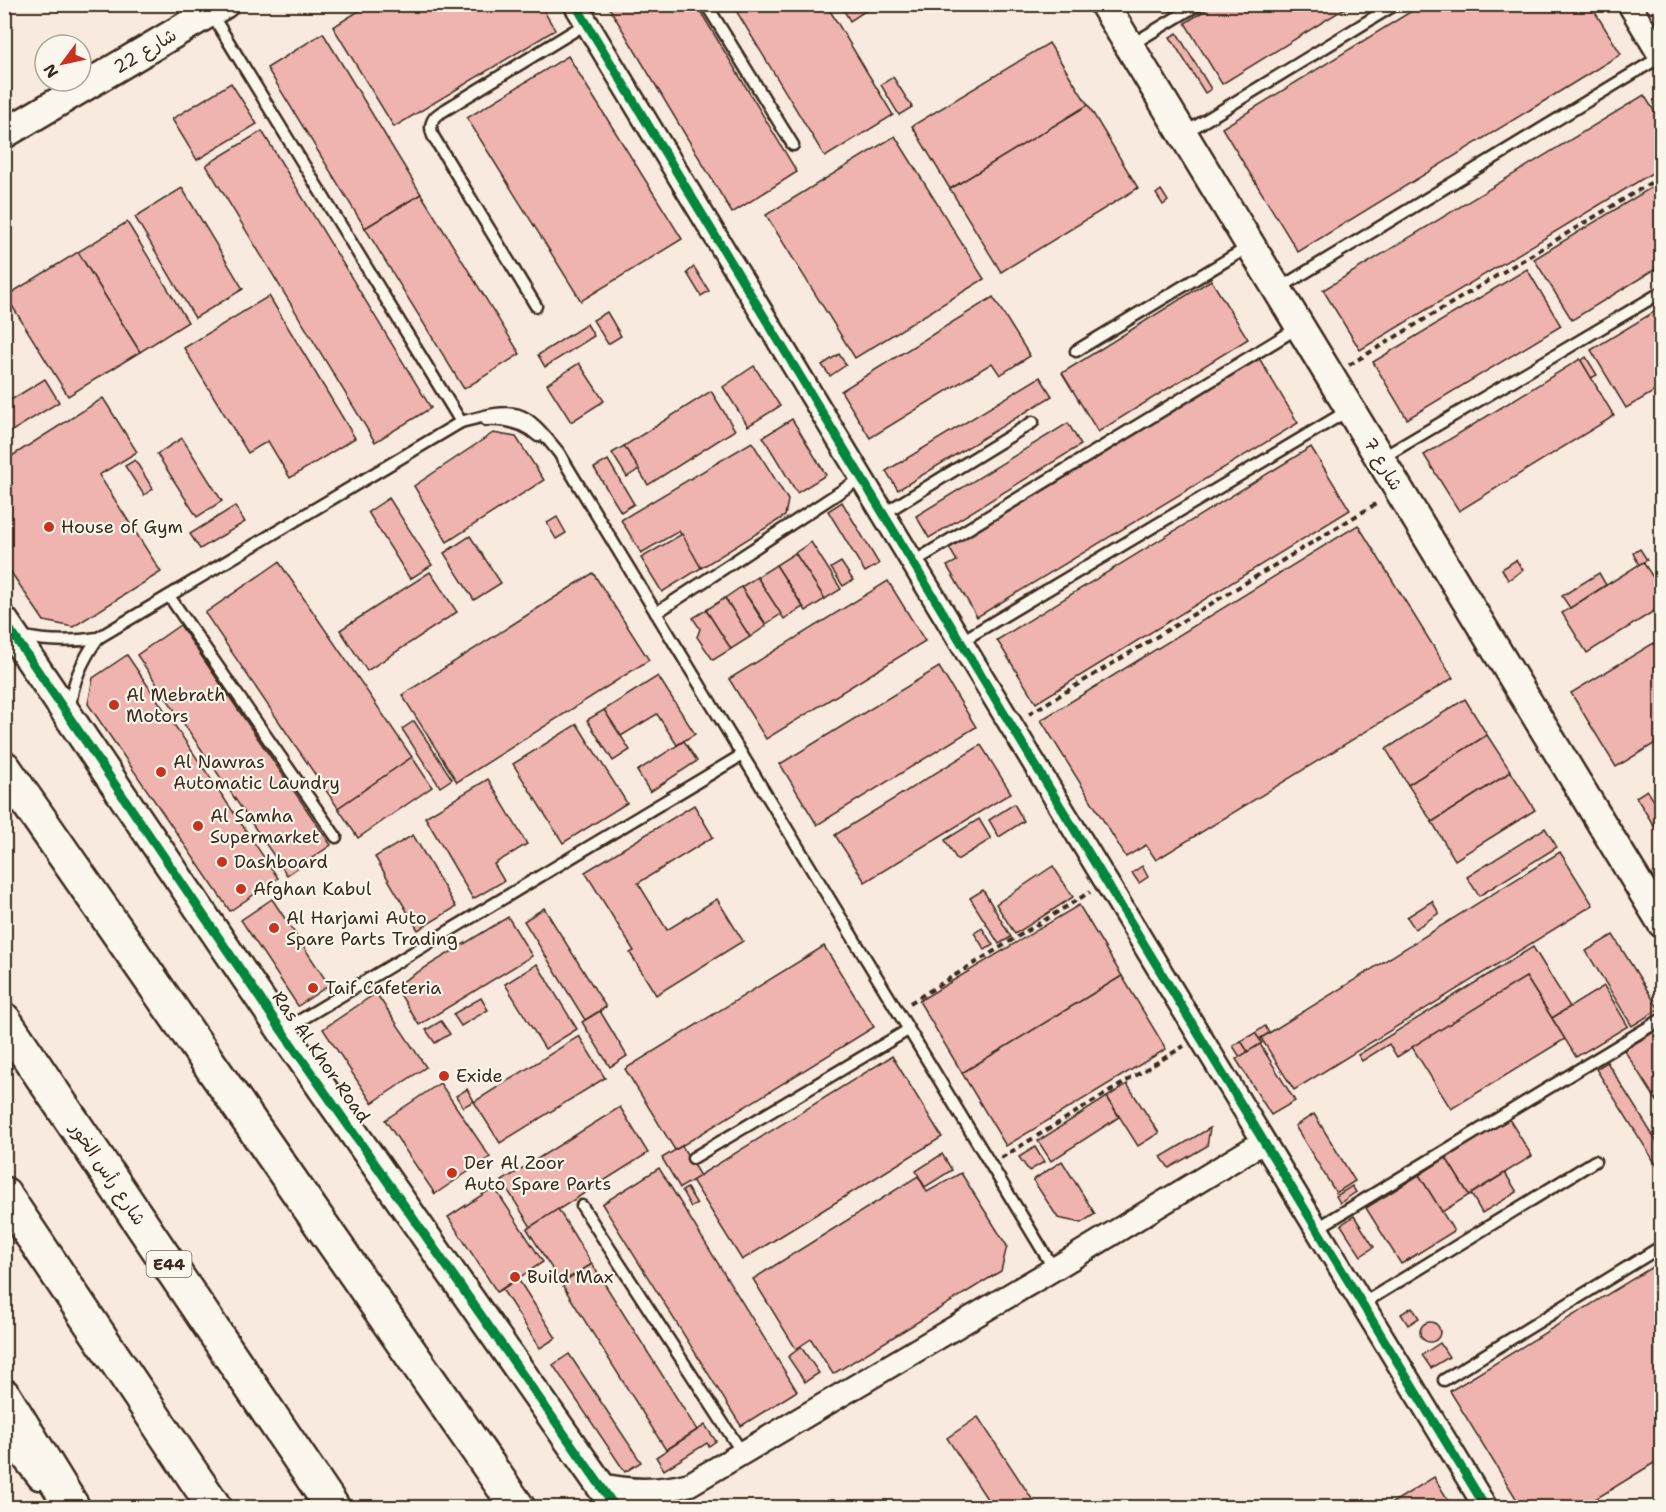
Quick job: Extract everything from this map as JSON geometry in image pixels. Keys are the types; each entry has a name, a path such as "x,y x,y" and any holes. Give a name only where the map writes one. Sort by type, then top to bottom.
{"highway":[{"path":"4,746 15,771 13,780 518,1508"},
{"name":"شارع رأس الخور","path":"4,1020 333,1508"},
{"path":"4,1194 215,1508"},
{"path":"4,1396 73,1508"}],"street":[{"name":"شارع 7","path":"1104,4 1662,923"},
{"path":"1629,4 1661,58"},
{"name":"شارع 22","path":"4,134 217,8"},
{"path":"581,14 1486,1508"},
{"name":"Ras Al Khor Road","path":"9,628 282,1031 609,1496"},
{"path":"609,1496 628,1490 655,1491 690,1484 1054,1269 1263,1142"},
{"path":"4,1434 62,1508"},
{"path":"676,1508 690,1484"}],"lane":[{"path":"706,4 793,145"},
{"path":"1129,46 1198,4"},
{"path":"1183,134 1396,4"},
{"path":"217,8 461,422"},
{"path":"536,306 433,136 431,126 435,116 440,112 581,14"},
{"path":"1277,290 1661,58"},
{"path":"1076,351 1250,246"},
{"path":"1380,459 1662,292"},
{"path":"912,563 1299,327"},
{"path":"960,642 1350,410"},
{"path":"9,628 56,642 77,642 98,638 461,422 505,412 530,420 559,453 1054,1269"},
{"path":"883,514 1033,422"},
{"path":"656,613 861,478"},
{"path":"169,596 336,837"},
{"path":"69,718 77,675 98,638"},
{"path":"282,1031 742,755"},
{"path":"1316,1229 1662,1019"},
{"path":"693,1158 908,1030"},
{"path":"1362,1304 1595,1161"},
{"path":"582,1206 743,1454"},
{"path":"1444,1380 1662,1246"}],"path":[{"path":"1330,377 1662,176"},
{"path":"1011,725 1398,490"},
{"path":"897,1011 1106,883"},
{"path":"990,1165 1200,1037"}],"building":[{"path":"370,4 540,4 555,30 394,127 333,27"},
{"path":"607,4 696,4 797,172 732,213"},
{"path":"732,4 826,4 893,115 825,157"},
{"path":"840,4 876,4 850,21"},
{"path":"1166,4 1192,4 1174,16"},
{"path":"1215,4 1352,4 1222,84 1185,23"},
{"path":"1423,4 1590,4 1621,54 1298,252 1222,128"},
{"path":"323,33 421,194 365,228 267,68"},
{"path":"1177,33 1211,89 1205,93 1170,37"},
{"path":"1049,43 1088,105 950,189 912,126"},
{"path":"568,56 682,239 581,301 467,118"},
{"path":"893,77 912,107 899,115 881,85"},
{"path":"231,83 257,124 197,160 172,119"},
{"path":"1644,95 1662,123 1662,167 1360,350 1323,290"},
{"path":"1088,105 1138,188 1001,272 950,189"},
{"path":"262,131 431,408 375,442 206,165"},
{"path":"895,136 984,279 855,358 766,215"},
{"path":"1662,181 1662,265 1572,320 1534,259"},
{"path":"182,188 243,289 195,318 135,217"},
{"path":"1161,190 1168,201 1163,205 1156,194"},
{"path":"421,194 520,354 464,389 365,228"},
{"path":"127,222 188,322 140,352 78,252"},
{"path":"78,252 140,352 68,396 6,296"},
{"path":"694,267 709,291 701,296 687,273"},
{"path":"1527,269 1561,326 1407,419 1373,362"},
{"path":"1211,280 1248,339 1098,432 1062,373"},
{"path":"269,296 355,438 290,478 268,441 248,453 184,348"},
{"path":"993,297 1030,356 1000,375 992,363 870,438 841,391"},
{"path":"1662,307 1662,387 1626,408 1591,350"},
{"path":"607,312 621,336 608,344 593,320"},
{"path":"587,324 594,336 545,367 538,355"},
{"path":"839,354 846,365 830,376 822,365"},
{"path":"1586,357 1597,375 1591,378 1581,361"},
{"path":"1259,358 1298,423 977,617 947,566 957,561 948,546"},
{"path":"1580,359 1614,416 1459,511 1424,455"},
{"path":"579,363 604,401 571,422 547,384"},
{"path":"754,366 780,406 748,426 723,387"},
{"path":"1040,377 1052,396 898,490 886,471"},
{"path":"45,379 59,402 4,436 4,404"},
{"path":"711,391 735,430 648,485 624,446"},
{"path":"103,398 137,452 99,475 161,572 73,627 44,621 4,562 4,461"},
{"path":"792,419 826,475 797,493 763,437"},
{"path":"1068,423 1081,445 929,538 916,516"},
{"path":"493,433 516,437 544,480 447,542 414,486"},
{"path":"182,438 222,501 197,517 157,454"},
{"path":"752,442 788,500 785,516 701,568 679,531 641,553 621,520"},
{"path":"624,446 639,469 627,477 612,453"},
{"path":"1311,447 1350,510 1036,703 997,640"},
{"path":"135,460 153,489 144,495 125,466"},
{"path":"608,460 634,504 621,512 594,468"},
{"path":"389,498 432,565 410,579 368,512"},
{"path":"842,502 879,564 865,572 828,511"},
{"path":"235,506 245,522 200,549 190,534"},
{"path":"557,517 566,533 556,539 547,523"},
{"path":"1358,525 1453,678 1156,860 1146,845 1126,857 1041,720"},
{"path":"682,534 701,568 662,592 641,558"},
{"path":"470,536 501,583 474,600 444,553"},
{"path":"811,542 841,589 825,599 795,553"},
{"path":"1640,549 1647,560 1639,565 1633,553"},
{"path":"795,553 825,599 806,611 776,565"},
{"path":"1516,560 1523,570 1508,580 1502,569"},
{"path":"279,562 412,757 338,808 205,613"},
{"path":"841,562 853,580 843,586 831,568"},
{"path":"1643,562 1662,591 1662,606 1587,653 1562,613"},
{"path":"776,565 803,607 784,619 757,577"},
{"path":"430,572 457,612 367,671 340,630"},
{"path":"593,573 649,660 457,782 402,695"},
{"path":"1599,573 1606,585 1570,608 1562,596"},
{"path":"757,577 781,614 766,624 741,587"},
{"path":"888,581 925,641 766,739 729,679"},
{"path":"741,587 766,626 750,637 725,598"},
{"path":"725,598 750,637 731,649 706,610"},
{"path":"706,610 731,649 713,660 697,637 700,629 693,618"},
{"path":"180,625 331,845 287,875 137,655"},
{"path":"1662,638 1662,739 1616,767 1571,693"},
{"path":"127,655 278,878 230,911 88,704 93,678"},
{"path":"939,667 976,727 817,825 780,764"},
{"path":"658,676 695,734 677,745 657,714 621,736 604,710"},
{"path":"1465,699 1487,735 1408,785 1386,749"},
{"path":"604,710 630,750 613,761 587,720"},
{"path":"414,721 452,779 440,787 402,729"},
{"path":"577,724 627,803 563,843 513,764"},
{"path":"1487,735 1511,772 1432,822 1408,785"},
{"path":"684,741 697,761 650,792 637,771"},
{"path":"981,745 1011,793 865,882 835,835"},
{"path":"412,757 432,787 358,838 338,808"},
{"path":"1511,772 1535,810 1455,860 1432,822"},
{"path":"488,779 527,844 494,864 504,881 473,899 425,817"},
{"path":"1647,790 1662,813 1662,822 1654,826 1636,797"},
{"path":"1014,804 1024,821 999,837 989,820"},
{"path":"694,805 713,837 638,883 667,930 717,899 743,941 656,995 630,953 634,951 585,872"},
{"path":"979,819 991,839 957,860 945,840"},
{"path":"1545,828 1557,847 1479,896 1467,877"},
{"path":"413,835 456,907 418,930 375,857"},
{"path":"1560,852 1593,905 1294,1090 1261,1038"},
{"path":"1053,866 1073,897 1015,934 996,904"},
{"path":"1142,866 1148,877 1139,883 1132,873"},
{"path":"983,890 1011,937 999,944 970,898"},
{"path":"272,899 329,985 298,1006 241,920"},
{"path":"1432,901 1439,913 1415,929 1407,917"},
{"path":"1079,905 1122,976 962,1073 919,1001"},
{"path":"544,908 606,1007 585,1020 524,921"},
{"path":"508,917 532,956 419,1025 395,986"},
{"path":"982,928 993,945 985,950 974,933"},
{"path":"1613,935 1659,1009 1632,1026 1586,951"},
{"path":"824,946 874,1027 675,1150 625,1069"},
{"path":"1533,947 1570,1007 1552,1018 1526,977 1397,1057 1389,1044 1362,1061 1358,1055"},
{"path":"537,964 577,1029 545,1049 505,984"},
{"path":"1122,976 1166,1049 1006,1146 962,1073"},
{"path":"1526,977 1565,1039 1451,1109 1412,1047"},
{"path":"1604,986 1628,1026 1576,1057 1552,1018"},
{"path":"376,993 426,1067 372,1103 323,1029"},
{"path":"481,998 488,1010 461,1026 453,1014"},
{"path":"600,1011 627,1056 610,1067 582,1022"},
{"path":"441,1021 450,1034 435,1043 426,1030"},
{"path":"1265,1026 1269,1033 1259,1039 1255,1033"},
{"path":"1662,1027 1662,1109 1624,1050"},
{"path":"1255,1033 1262,1043 1248,1052 1241,1041"},
{"path":"579,1036 605,1078 500,1143 474,1102"},
{"path":"1241,1041 1248,1052 1240,1057 1233,1046"},
{"path":"1260,1044 1295,1101 1271,1115 1236,1059"},
{"path":"892,1056 942,1137 742,1260 692,1180"},
{"path":"1607,1062 1662,1150 1662,1174 1596,1069"},
{"path":"440,1083 490,1157 435,1194 385,1120"},
{"path":"1127,1084 1159,1133 1138,1146 1107,1097"},
{"path":"467,1089 474,1101 463,1107 456,1096"},
{"path":"1107,1097 1119,1117 1051,1161 1038,1141"},
{"path":"620,1107 648,1153 531,1227 502,1181"},
{"path":"1314,1114 1355,1181 1336,1193 1295,1126"},
{"path":"1509,1119 1532,1156 1469,1195 1446,1158"},
{"path":"1210,1128 1207,1146 1169,1168 1161,1157"},
{"path":"682,1146 700,1176 680,1188 662,1158"},
{"path":"1035,1147 1044,1162 1029,1171 1019,1157"},
{"path":"942,1154 952,1170 925,1187 916,1171"},
{"path":"1446,1158 1469,1195 1442,1212 1419,1175"},
{"path":"1062,1161 1095,1214 1081,1223 1058,1218 1033,1180"},
{"path":"659,1168 797,1391 741,1426 602,1204"},
{"path":"961,1173 1007,1246 1001,1271 833,1374 811,1339 796,1349 753,1279 918,1176 927,1192"},
{"path":"1505,1173 1517,1192 1482,1213 1471,1194"},
{"path":"1419,1175 1454,1231 1401,1264 1366,1208"},
{"path":"1352,1186 1356,1192 1340,1203 1336,1196"},
{"path":"494,1187 543,1262 497,1292 448,1217"},
{"path":"687,1188 697,1204 691,1207 682,1191"},
{"path":"558,1209 592,1264 561,1283 527,1229"},
{"path":"1354,1216 1374,1247 1361,1256 1341,1225"},
{"path":"1662,1261 1662,1458 1581,1508 1522,1508 1450,1391"},
{"path":"592,1264 697,1430 666,1450 561,1283"},
{"path":"518,1279 556,1338 540,1348 502,1289"},
{"path":"1412,1307 1419,1318 1408,1325 1401,1314"},
{"path":"1430,1322 1437,1325 1440,1332 1437,1339 1430,1342 1423,1339 1420,1332 1423,1325"},
{"path":"1440,1343 1449,1357 1431,1368 1422,1355"},
{"path":"801,1347 819,1373 805,1382 788,1357"},
{"path":"569,1354 641,1462 625,1472 553,1365"},
{"path":"978,1417 1038,1508 993,1508 947,1438"},
{"path":"705,1425 716,1441 709,1446 707,1443 664,1470 656,1457"},
{"path":"1434,1477 1453,1508 1384,1508"}],"cycle path":[{"path":"575,4 1486,1508"},
{"path":"4,621 282,1031 616,1508"}],"place":[{"name":"House of Gym","path":"49,527"},
{"name":"Al Mebrath Motors","path":"114,705"},
{"name":"Al Nawras Automatic Laundry","path":"161,772"},
{"name":"Al Samha Supermarket","path":"198,826"},
{"name":"Dashboard","path":"222,862"},
{"name":"Afghan Kabul","path":"241,889"},
{"name":"Al Harjami Auto Spare Parts Trading","path":"274,928"},
{"name":"Taif Cafeteria","path":"313,988"},
{"name":"Exide","path":"444,1076"},
{"name":"Der Al Zoor Auto Spare Parts","path":"452,1173"},
{"name":"Build Max","path":"515,1277"}]}
